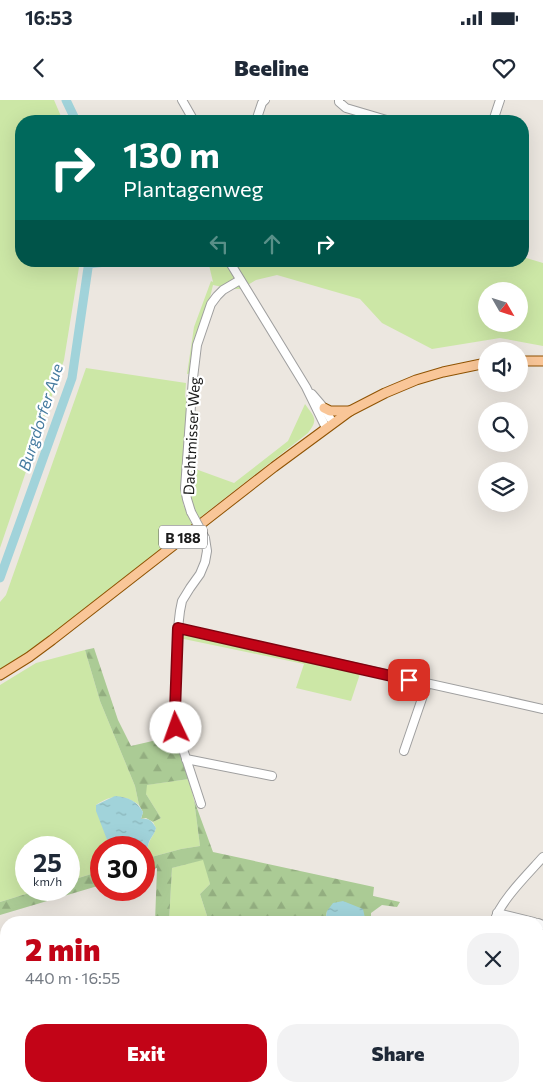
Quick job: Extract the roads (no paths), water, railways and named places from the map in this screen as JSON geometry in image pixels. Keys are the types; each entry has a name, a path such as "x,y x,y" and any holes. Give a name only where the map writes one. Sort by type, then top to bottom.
{"main road":[{"path":"528,361 543,361"},
{"name":"B 188","path":"0,675 52,640 274,467 350,411 416,380 478,365"},
{"path":"324,408 330,411 350,411"}],"street":[{"path":"182,100 191,115"},
{"path":"258,115 264,100"},
{"path":"339,100 346,108 370,115"},
{"path":"495,115 500,100"},
{"path":"232,267 330,425"},
{"name":"Dachtmisser Weg","path":"200,804 176,728 175,711 178,628 182,602 200,574 207,551 205,538 191,512 185,488 193,378 197,345 211,304 223,290 240,280"},
{"path":"306,387 324,408 330,425"},
{"path":"178,628 543,709"},
{"path":"404,751 426,684"},
{"path":"186,759 272,776"},
{"path":"496,916 503,904 543,856"},
{"path":"497,913 509,916"}],"water":[{"path":"115,796 124,797 135,802 143,812 141,819 150,820 156,828 152,836 106,836 96,811 96,805"},
{"path":"343,901 363,909 365,916 326,916 327,911 333,903"}],"waterway":[{"name":"Burgdorfer Aue","path":"66,100 73,115"},
{"name":"Burgdorfer Aue","path":"0,578 72,378 88,267"},
{"path":"89,268 98,267"}]}
